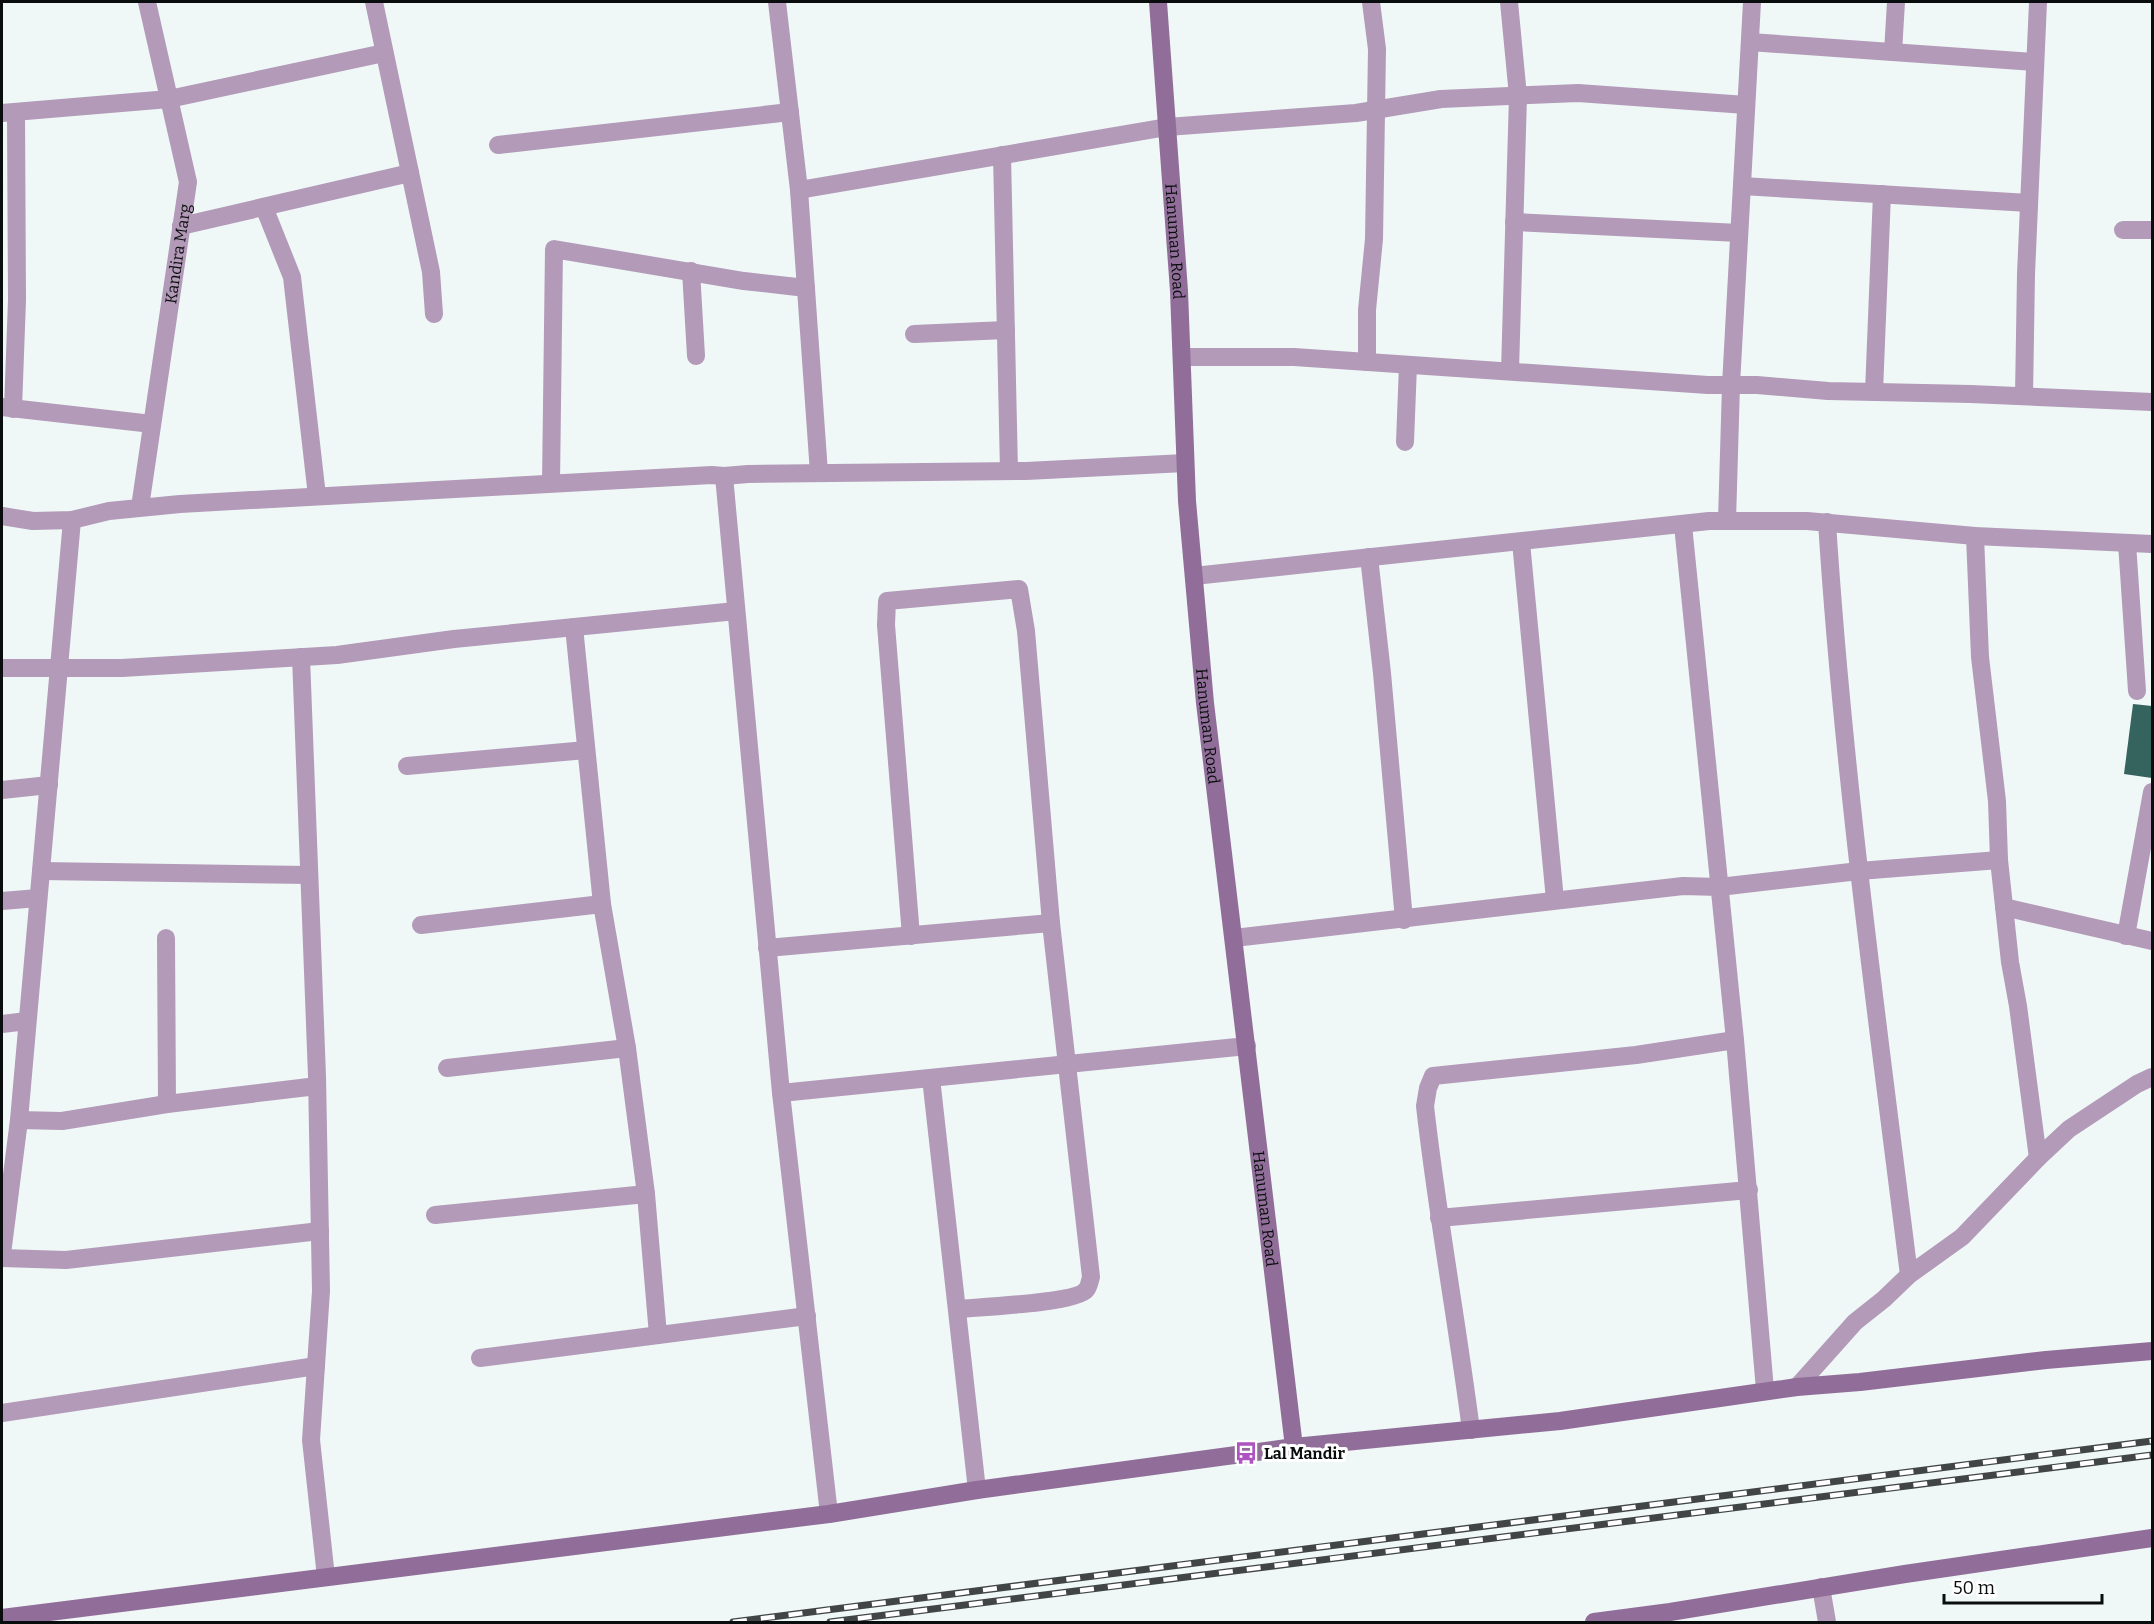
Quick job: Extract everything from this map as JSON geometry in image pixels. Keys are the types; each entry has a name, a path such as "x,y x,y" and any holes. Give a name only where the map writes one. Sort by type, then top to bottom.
{"street":[{"name":"Kandira Marg","path":"140,507 188,182 147,2"},
{"path":"374,2 431,272 434,314"},
{"path":"777,2 799,190 819,473"},
{"name":"Hanuman Road","path":"1158,2 1179,291 1187,501 1205,703 1294,1447"},
{"path":"1367,362 1366,310 1374,239 1377,50 1371,2"},
{"path":"1509,2 1518,96 1510,371"},
{"path":"1727,521 1731,385 1752,2"},
{"path":"1893,52 1896,2"},
{"path":"2024,396 2029,203 2038,2"},
{"path":"1750,42 2035,62"},
{"path":"152,424 7,408 9,113 169,99 384,53"},
{"path":"799,190 1167,127 1356,113 1441,99 1578,93 1746,105"},
{"path":"498,146 790,112"},
{"path":"1002,155 1009,471"},
{"path":"181,226 410,173"},
{"path":"1742,186 2029,203"},
{"path":"1874,392 1882,194"},
{"path":"264,207 292,277 317,496"},
{"path":"1514,222 1739,233"},
{"path":"2123,230 2152,230"},
{"path":"551,483 554,249 744,281 806,288"},
{"path":"691,271 696,356"},
{"path":"914,334 1006,330"},
{"path":"1182,357 1294,357 1731,385 2152,402"},
{"path":"1405,442 1408,365"},
{"path":"2,516 33,521 72,520 109,511 140,507 712,475 1009,471 1185,463"},
{"path":"724,476 766,948 830,1514"},
{"path":"72,520 19,1120 6,1184 2,1256 66,1260 320,1231"},
{"path":"1194,576 1727,521 1827,522 1975,536 2152,544"},
{"path":"1827,522 1834,631 1859,872 1909,1275"},
{"path":"1683,525 1735,1040 1765,1390"},
{"path":"1975,536 1980,657 1997,801 1999,860 2010,962 2038,1158"},
{"path":"1521,542 1555,900"},
{"path":"2127,543 2137,691"},
{"path":"1369,557 1382,673 1404,920"},
{"path":"911,936 886,625 887,601 1019,589 1026,631 1051,923 1091,1277 1086,1290 1076,1297 958,1310"},
{"path":"2,668 122,668 337,655 454,639 736,611"},
{"path":"574,627 602,904 627,1048 646,1194 658,1335"},
{"path":"301,657 317,1086 321,1291 311,1440 326,1578"},
{"path":"407,766 586,750"},
{"path":"2,790 49,785"},
{"path":"2126,936 2152,792"},
{"path":"1234,938 1683,886 1719,887 1999,860"},
{"path":"41,871 309,875"},
{"path":"2,902 38,898"},
{"path":"421,925 602,904"},
{"path":"2004,907 2152,941"},
{"path":"766,948 1051,923"},
{"path":"166,938 166,1104"},
{"path":"2,1024 27,1021"},
{"path":"1471,1430 1439,1218 1425,1106 1433,1076 1636,1055 1735,1040"},
{"path":"781,1093 1247,1046"},
{"path":"447,1068 627,1048"},
{"path":"1797,1387 1855,1322 1909,1275 1962,1237 2069,1129 2137,1084 2152,1077"},
{"path":"931,1078 977,1490"},
{"path":"19,1120 62,1121 166,1104 317,1086"},
{"path":"1439,1218 1749,1190"},
{"path":"435,1215 646,1194"},
{"path":"480,1358 807,1316"},
{"path":"2,1618 830,1514 977,1490 1294,1447 1560,1421 1765,1390 2152,1351"},
{"path":"2,1413 316,1366"},
{"path":"1594,1623 2152,1538"},
{"path":"1821,1587 1827,1623"}],"building":[{"path":"2133,704 2152,706 2152,778 2124,774"}],"railway":[{"path":"733,1622 2152,1441"},
{"path":"830,1622 2152,1455"}],"place":[{"name":"Lal Mandir","path":"1246,1453"}]}
